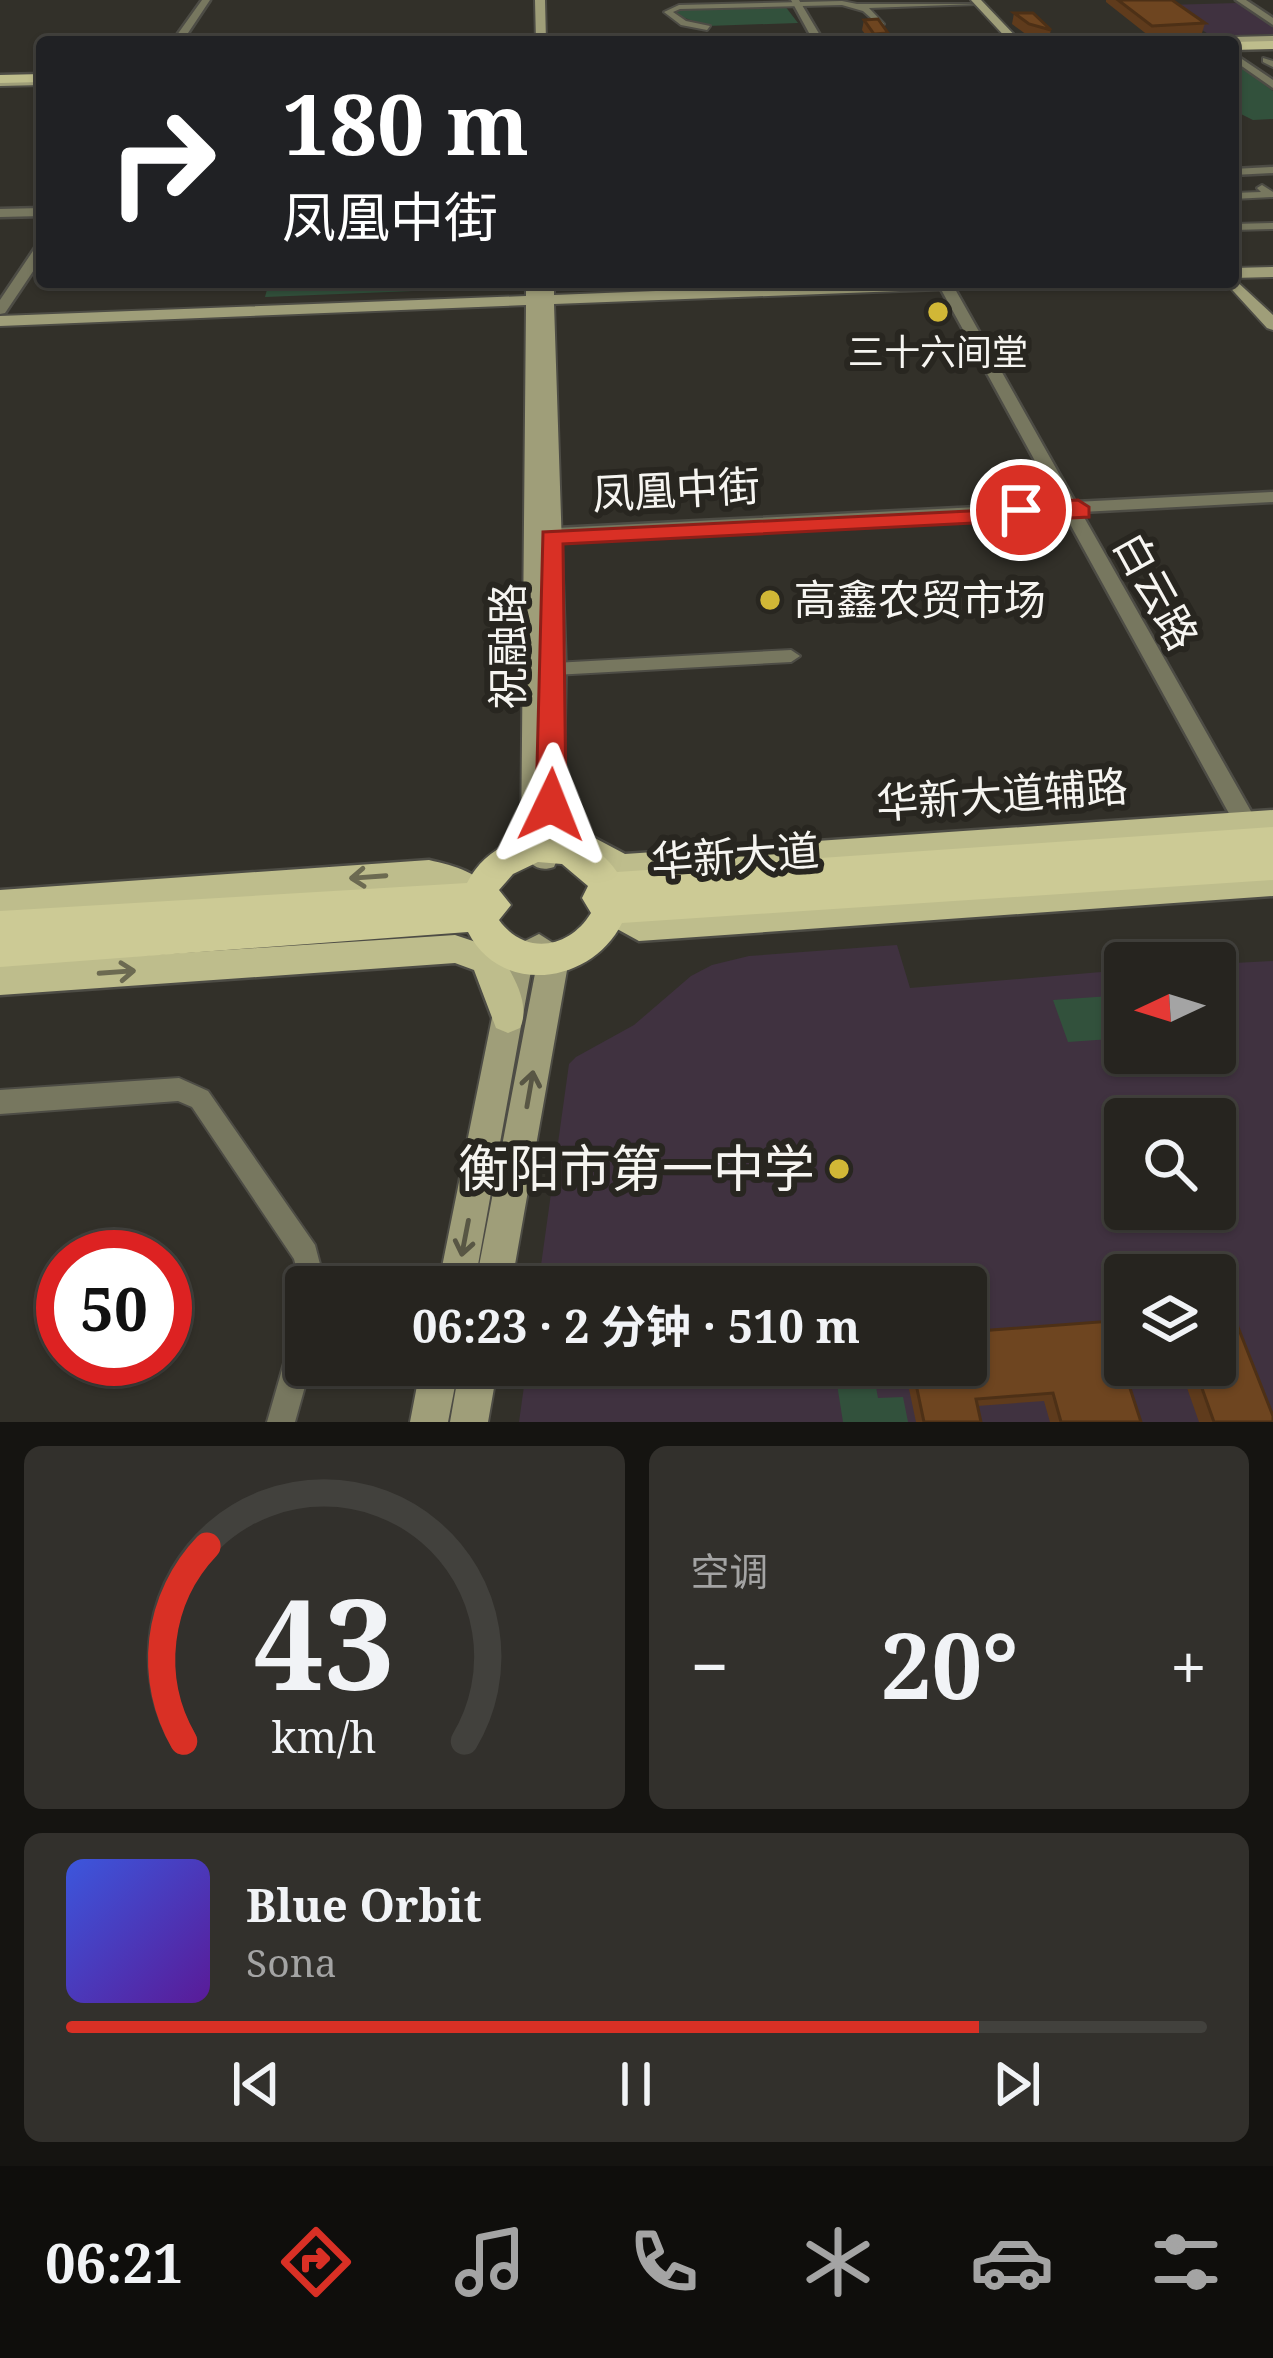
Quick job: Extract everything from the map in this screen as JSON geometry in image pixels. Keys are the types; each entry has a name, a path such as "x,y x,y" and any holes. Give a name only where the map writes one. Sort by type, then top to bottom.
{"highway":[{"name":"华新大道","path":"606,898 1266,849"},
{"path":"542,851 587,859 606,898 588,944 537,955 499,949 485,934 483,906 497,865 542,851"},
{"path":"0,926 64,910 483,906"},
{"path":"0,951 483,906"}],"main road":[{"path":"537,0 537,36"},
{"path":"973,1 1006,36"},
{"path":"1239,48 1272,50"},
{"path":"1239,48 1272,50"},
{"path":"0,78 36,77"},
{"path":"1239,273 1273,270"},
{"path":"1239,280 1273,314"},
{"path":"1239,282 1273,325"},
{"path":"0,316 743,288"},
{"name":"祝融路","path":"540,293 554,669 551,805 542,851"},
{"name":"祝融路","path":"542,851 546,535"},
{"name":"华新大道辅路","path":"551,805 562,835 622,867 1266,849"},
{"path":"0,903 64,910"},
{"path":"0,980 455,949 484,959 501,987 508,1016"},
{"path":"460,1266 508,1016 537,955"},
{"path":"497,1266 537,955"},
{"path":"430,1422 436,1386"},
{"path":"469,1422 475,1386"}],"street":[{"path":"184,36 208,0"},
{"path":"1240,0 1273,22"},
{"path":"707,28 668,12 794,2 860,6 973,1"},
{"path":"794,2 813,36"},
{"path":"860,6 880,24"},
{"path":"1239,53 1273,85"},
{"path":"1239,172 1273,170"},
{"path":"1242,198 1270,195 1255,171"},
{"path":"1242,198 1273,224"},
{"path":"0,212 36,211"},
{"path":"1239,225 1273,224"},
{"path":"1239,228 1250,237"},
{"path":"0,298 36,246"},
{"path":"0,316 36,258"},
{"name":"白云路","path":"949,288 1266,849"},
{"name":"凤凰中街","path":"546,535 1273,499"},
{"path":"554,669 791,656"},
{"path":"0,1102 179,1088 200,1099 306,1254 309,1266"},
{"path":"281,1422 291,1386"}],"shaded area":[{"path":"1238,3 1273,26 1273,34 1211,36 1166,5"},
{"name":"衡阳市第一中学","path":"897,945 910,988 1104,972 1104,1074 1236,1074 1236,963 1273,961 1273,1422 519,1422 524,1386 987,1386 987,1266 541,1266 569,1064 634,1025 691,976 749,956"}],"green space":[{"path":"785,6 798,23 707,26 671,13 681,8"},
{"path":"1239,66 1273,91 1273,119 1253,120 1239,113"},
{"path":"267,288 414,288 414,291 265,297"},
{"path":"1104,996 1104,1039 1068,1042 1053,1000"},
{"path":"837,1386 876,1386 878,1398 903,1397 908,1422 843,1422"}],"building":[{"path":"1118,0 1172,0 1205,23 1152,26"},
{"path":"1014,13 1033,13 1051,30 1029,24"},
{"path":"878,19 888,33 874,34 864,20"},
{"path":"1104,1322 1104,1386 1129,1386 1141,1422 1061,1422 1053,1393 976,1399 981,1422 924,1422 916,1386 987,1386 987,1330"},
{"path":"1236,1322 1273,1422 1214,1422 1201,1386 1236,1386"}],"place":[{"name":"三十六间堂","path":"938,312"},
{"name":"高鑫农贸市场","path":"770,600"},
{"name":"衡阳市第一中学","path":"839,1169"}],"route":[{"path":"551,805 552,537 1081,512 1078,507 1021,510"}]}
